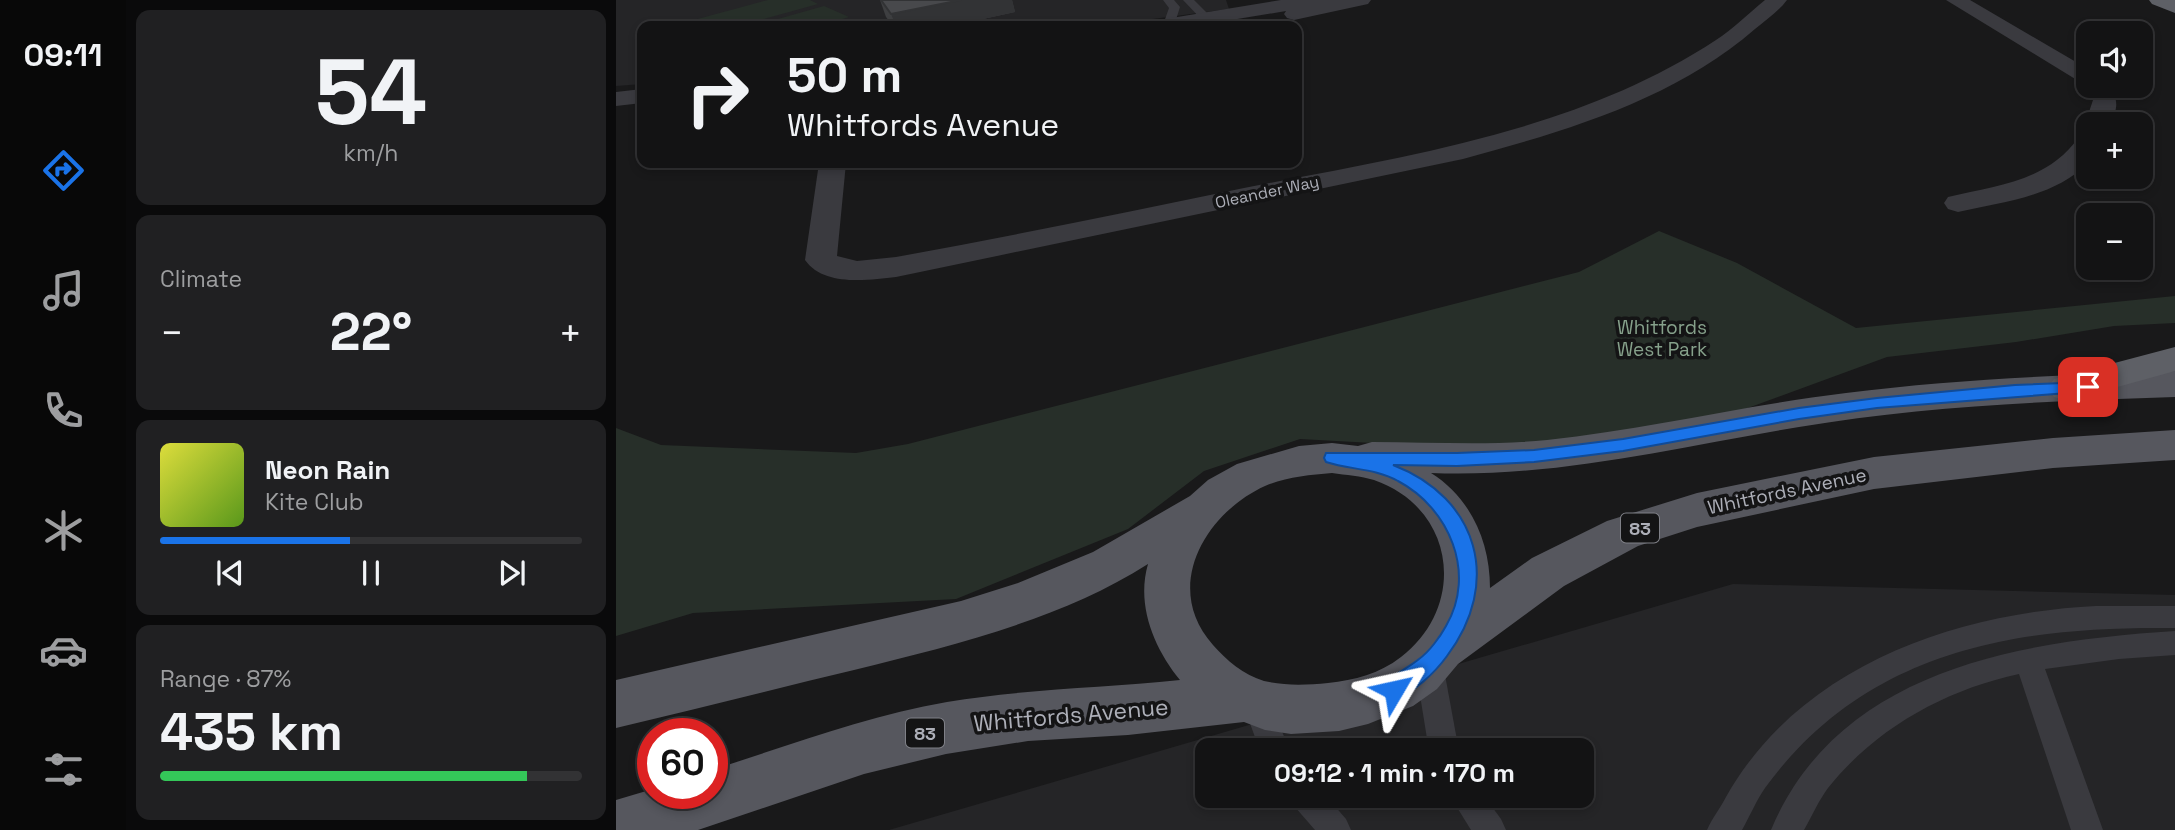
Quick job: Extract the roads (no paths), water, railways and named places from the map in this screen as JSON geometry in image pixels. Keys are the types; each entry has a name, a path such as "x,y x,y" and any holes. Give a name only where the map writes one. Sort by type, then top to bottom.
{"highway":[{"path":"2159,0 2175,7"},
{"path":"2067,388 2175,359"}],"main road":[{"name":"83","path":"616,704 961,622 1028,600 1109,565 1237,482 1267,468 1299,460 1457,460 1534,456 1623,445 1799,413 1877,403 2067,388 2175,384"},
{"name":"Whitfords Avenue","path":"1433,658 1548,572 1623,533 1697,510 1874,473 2008,457 2175,444"},
{"name":"83","path":"1211,501 1184,533 1169,570 1168,610 1183,648 1213,681 1252,701 1303,711 1350,706 1394,690 1433,658 1455,630 1468,593 1467,557 1456,524 1433,496 1404,476 1370,463 1332,458"},
{"name":"Whitfords Avenue","path":"616,829 864,748 946,728 1028,716 1252,701"}],"street":[{"path":"1219,21 1318,0"},
{"path":"1223,21 1361,0"},
{"name":"Oleander Way","path":"831,168 821,260 831,268 852,270 896,267 1421,161 1533,131 1670,76 1733,40 1751,27 1777,0"},
{"path":"1956,0 2076,72"},
{"path":"616,99 637,97"},
{"path":"616,109 637,107"},
{"path":"1958,203 2043,182 2071,166 2076,159"}],"lane":[{"path":"1167,21 1175,7 1168,0"},
{"path":"1188,0 1208,21"},
{"path":"1723,830 1754,779 1804,723 1847,689 1893,665 1940,646 2014,625 2107,615 2175,617"},
{"path":"1787,830 1821,769 1890,709 1968,674 2028,660 2121,645 2175,643"},
{"path":"1433,658 1442,738"},
{"path":"2028,660 2087,830"},
{"path":"1252,701 1269,738"},
{"path":"1316,808 1335,830"},
{"path":"1474,808 1490,830"}],"park label":[{"name":"Whitfords West Park","path":"1662,338"}]}
